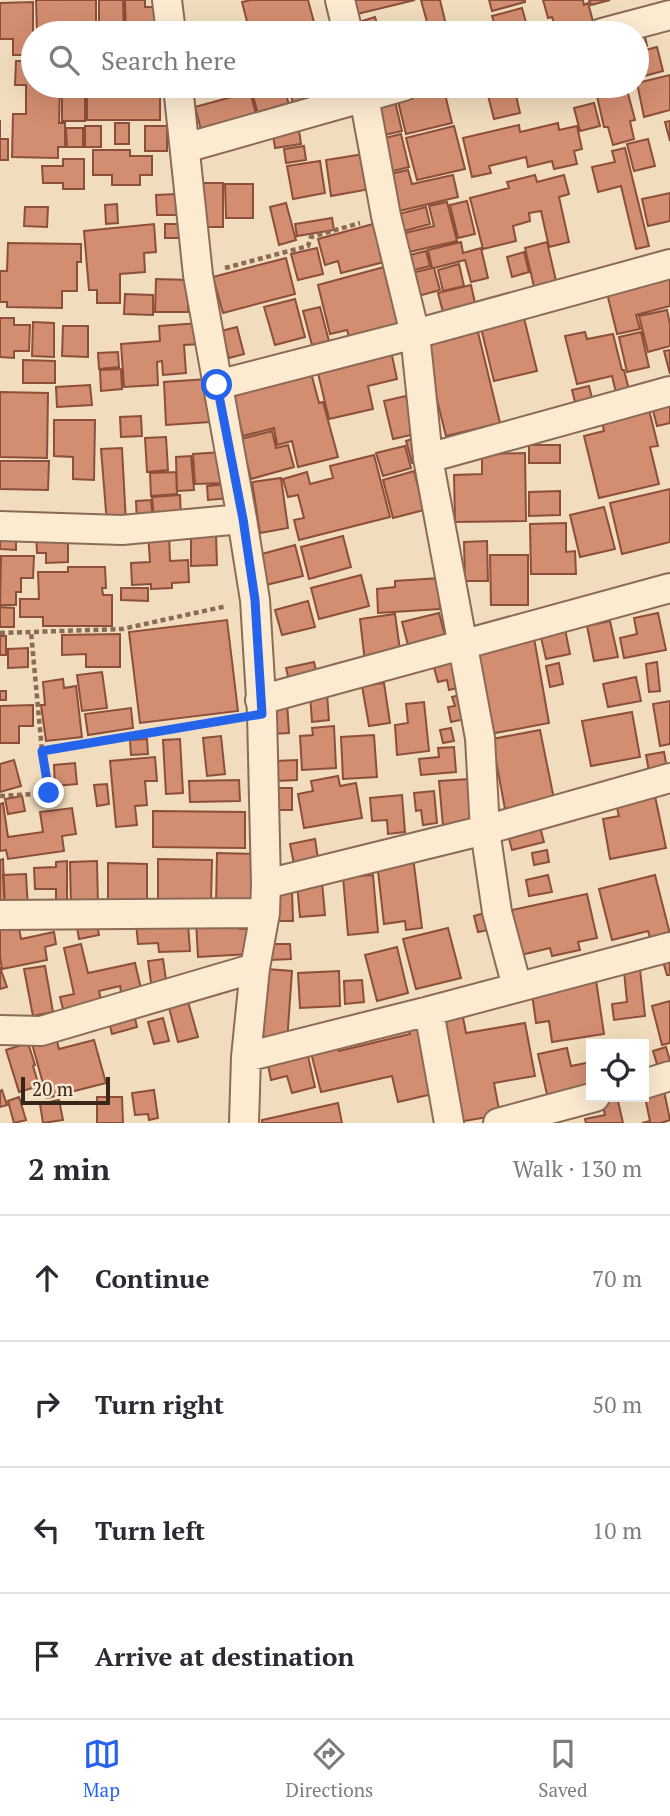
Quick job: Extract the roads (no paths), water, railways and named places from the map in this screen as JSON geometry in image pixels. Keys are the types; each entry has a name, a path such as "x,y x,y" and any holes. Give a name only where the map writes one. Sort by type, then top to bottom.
{"street":[{"path":"167,0 170,21"},
{"path":"340,0 345,21"},
{"path":"647,21 670,15"},
{"path":"179,98 198,275 243,519 255,600 266,884 265,913 255,968 246,1057 244,1123"},
{"path":"185,148 341,98"},
{"path":"364,98 386,216 415,334 428,458 480,738 485,830 497,912 517,987"},
{"path":"217,385 670,264"},
{"path":"428,458 670,391"},
{"path":"0,526 121,530 243,519"},
{"path":"261,707 462,644 670,589"},
{"path":"266,884 485,830 670,778"},
{"path":"0,915 265,913"},
{"path":"246,1057 670,947"},
{"path":"0,1030 41,1031 255,968"},
{"path":"429,1011 449,1123"},
{"path":"649,1082 670,1076"},
{"path":"498,1123 586,1099"}]}
